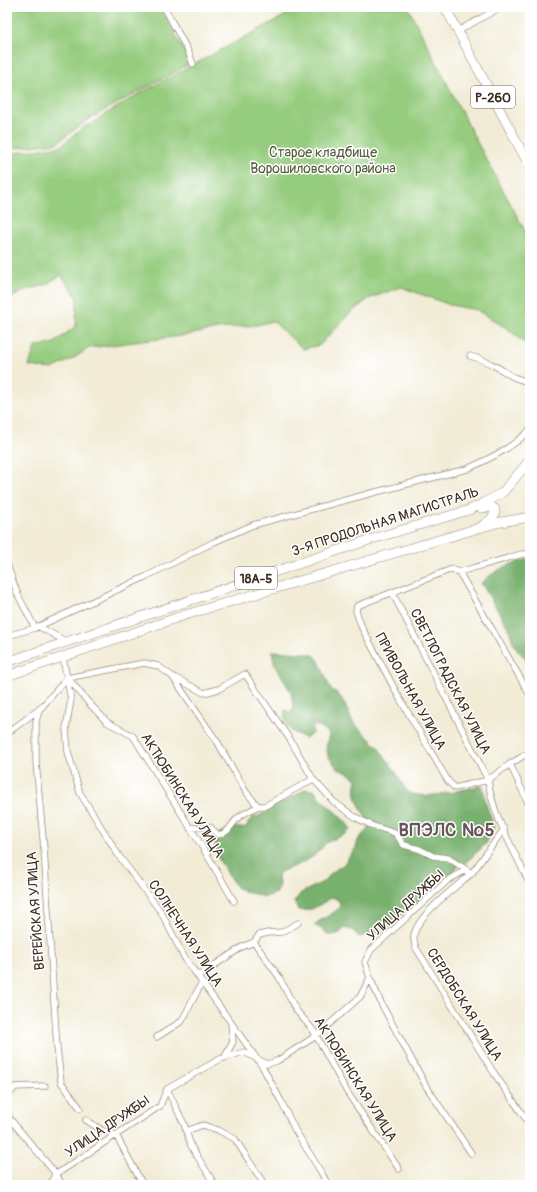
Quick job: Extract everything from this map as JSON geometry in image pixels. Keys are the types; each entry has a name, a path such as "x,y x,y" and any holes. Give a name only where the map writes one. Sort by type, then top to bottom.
{"highway":[{"name":"Р-260","path":"445,7 530,167"},
{"name":"3-Я ПРОДОЛЬНАЯ МАГИСТРАЛЬ","path":"7,662 369,540 468,510 486,502 502,492 530,460"},
{"path":"502,492 497,501 498,509 503,515 511,519"},
{"path":"468,510 486,506 492,506 495,509 495,514 493,517 475,530"},
{"name":"18А-5","path":"7,676 185,615 511,519 530,517"}],"street":[{"path":"164,7 188,51 193,64"},
{"path":"458,31 501,7"},
{"path":"470,356 491,364 514,378 523,381 530,381"},
{"path":"7,636 36,627 145,577 214,542 253,525 467,469 481,463 522,437 530,430"},
{"path":"459,572 522,554 530,554"},
{"path":"7,565 18,595 36,627 67,642"},
{"path":"392,592 452,569 459,572 530,695"},
{"name":"СВЕТЛОГРАДСКАЯ УЛИЦА","path":"392,592 488,780 497,816 530,885"},
{"name":"ПРИВОЛЬНАЯ УЛИЦА","path":"392,592 357,606 356,611 362,628 400,699 448,780 455,788 488,780"},
{"name":"СОЛНЕЧНАЯ УЛИЦА","path":"63,658 71,700 66,728 68,752 80,793 119,856 161,912 184,957 257,1059 281,1101 294,1130 328,1185"},
{"path":"7,734 40,708 67,678 144,663 158,666 172,676 204,693 219,689 245,674 291,741 313,779 334,802 355,817 373,826 395,833 404,845 433,856 448,858 472,873 504,829"},
{"path":"172,676 218,743 246,792 258,806"},
{"name":"АКТЮБИНСКАЯ УЛИЦА","path":"67,678 107,722 133,736 234,901"},
{"name":"ВЕРЕЙСКАЯ УЛИЦА","path":"40,708 36,721 36,762 44,848 57,1048 61,1082 80,1108"},
{"path":"488,780 530,752"},
{"path":"510,764 530,807"},
{"path":"190,828 210,826 218,835 223,834 232,827 237,818 258,806 265,806 313,779"},
{"name":"УЛИЦА ДРУЖБЫ","path":"472,873 464,872 447,881 372,950 365,962 370,978 382,1005 426,1086 472,1154"},
{"name":"СЕРДОБСКАЯ УЛИЦА","path":"472,873 434,904 419,924 414,936 416,948 494,1073 530,1126"},
{"path":"198,976 242,947 254,942 259,935 282,932 298,923"},
{"name":"АКТЮБИНСКАЯ УЛИЦА","path":"254,942 279,977 296,1010 313,1030 348,1092 399,1169"},
{"path":"215,1185 191,1146 176,1106 167,1089 191,1074 224,1058 244,1052 267,1064 277,1061 316,1036 360,997 370,978"},
{"path":"157,1036 182,1021 202,982"},
{"path":"224,1058 233,1042 231,1023"},
{"path":"7,1097 15,1087 44,1086"},
{"name":"УЛИЦА ДРУЖБЫ","path":"50,1185 56,1174 160,1106 167,1089"},
{"path":"7,1112 10,1119 56,1174 62,1185"},
{"path":"86,1120 103,1131 116,1135 143,1185"},
{"path":"186,1131 203,1125 218,1130 235,1139 262,1181"}],"green space":[{"path":"7,7 160,7 191,63 89,119 57,143 7,149"},
{"name":"Старое кладбище Ворошиловского района","path":"301,7 408,7 478,144 530,240 530,346 508,329 477,310 450,305 401,287 368,299 349,314 320,345 303,349 273,321 257,325 217,329 188,335 89,348 74,358 52,369 29,366 35,347 54,343 76,326 77,297 61,275 45,285 26,290 7,300 7,154 61,146 85,126 92,124 99,118 137,95"},
{"path":"530,559 530,663 519,652 513,643 509,629 481,583 504,567 516,562"},
{"path":"272,651 305,653 315,656 319,661 331,690 336,692 342,699 353,722 377,746 405,788 411,794 427,796 479,786 483,787 486,804 494,827 486,844 465,863 459,865 451,874 445,875 423,892 419,901 408,911 400,915 393,920 390,925 377,933 359,937 352,930 344,928 337,934 327,935 325,931 314,925 337,910 340,907 339,901 333,897 312,909 303,911 298,910 294,902 301,893 325,881 332,872 343,865 356,848 358,840 367,830 369,825 358,803 356,792 357,780 348,773 338,769 328,756 326,746 329,734 320,726 312,726 313,733 305,738 291,731 286,725 285,710 290,712 294,710 291,692 274,663"},
{"path":"305,789 314,790 351,829 347,833 326,843 314,856 280,872 278,875 279,884 277,893 265,897 239,890 218,858 215,845 219,833 235,827 246,827 252,817 259,816"}],"district":[{"name":"ВПЭЛС №5","path":"447,830"}]}
